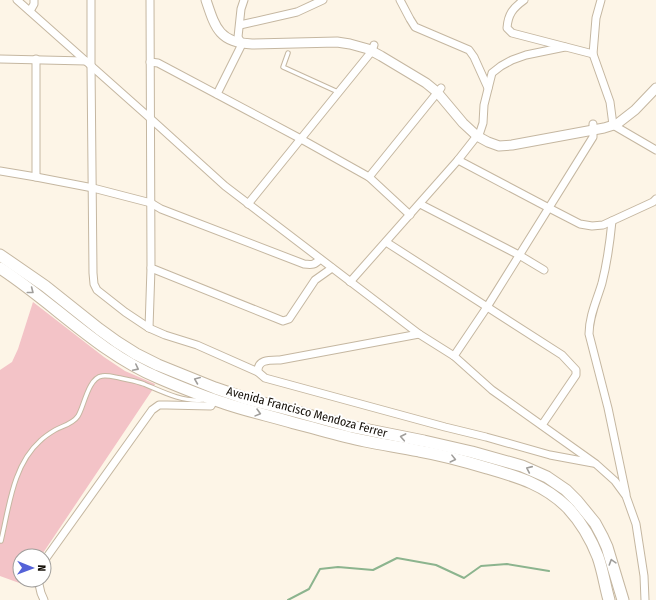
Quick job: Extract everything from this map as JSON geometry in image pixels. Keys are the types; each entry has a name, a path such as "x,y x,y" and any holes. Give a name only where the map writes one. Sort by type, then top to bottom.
{"highway":[{"name":"Avenida Francisco Mendoza Ferrer","path":"0,255 45,286 123,346 158,365 247,399 348,426 424,441 524,479 544,489 567,507 582,525 598,558 607,599"},
{"name":"Avenida Francisco Mendoza Ferrer","path":"0,268 103,347 132,366 157,378 210,399 244,410 358,439 421,451 522,466 547,477 566,490 595,523 602,536 612,562 623,600"},
{"path":"210,399 216,388"}],"street":[{"path":"17,0 225,186 419,334 454,356 492,390 596,464 615,480 626,496"},
{"path":"30,11 34,4 34,0"},
{"path":"91,0 88,63 93,188 93,273 94,284 97,290 125,312 149,328 165,335 197,345 258,372 265,378 445,427 486,436 550,455 596,464"},
{"path":"149,328 151,268 150,0"},
{"path":"206,0 214,23 225,38 234,42 252,39 323,36 351,38 373,48 430,78 479,134 500,140 593,127 602,123 612,122 617,124 635,110 656,88"},
{"path":"212,0 223,26 229,34 240,40"},
{"path":"217,94 240,40 241,10 244,0"},
{"path":"240,24 297,12 323,0"},
{"path":"400,0 415,27 468,50 474,56 488,88"},
{"path":"524,0 510,13 507,28 512,33 593,54"},
{"path":"601,0 596,18 593,54 610,102 612,122"},
{"path":"350,282 420,204 479,134 483,123 484,105 492,73 501,66 526,54 565,47"},
{"path":"248,204 340,92 373,48"},
{"path":"0,59 36,59 88,63"},
{"path":"36,59 36,177"},
{"path":"150,62 158,63 369,177 410,215"},
{"path":"612,122 631,106 656,79"},
{"path":"369,177 439,90"},
{"path":"612,122 656,150"},
{"path":"454,356 487,307 593,137 593,127"},
{"path":"458,160 580,224 592,226 603,225 653,202 656,199"},
{"path":"0,171 93,188 151,202 162,209 304,264 313,264 320,259"},
{"path":"420,204 519,255 544,270"},
{"path":"612,221 610,242 602,281 589,323 589,334 608,408 626,496 636,524 644,576 645,600"},
{"path":"386,242 562,355 576,370 576,375 542,425"},
{"path":"151,268 283,321 288,319 293,313 315,280 332,268"},
{"path":"258,372 260,363 267,360 280,360 419,334"},
{"path":"52,550 152,410 160,405 211,406 210,399"},
{"path":"39,588 44,600"}],"lane":[{"path":"288,53 283,67 340,92"},
{"path":"1,541 13,486 30,450 40,440 55,430 75,420 79,416 94,380 100,376 109,376 131,380 185,399 210,399"}],"shaded area":[{"path":"33,302 104,357 125,371 155,384 46,548 12,548 12,580 0,576 0,370 12,362 18,349"}],"waterway":[{"path":"288,600 309,589 320,569 338,567 373,570 397,558 436,565 464,578 481,566 507,564 549,571"}]}
